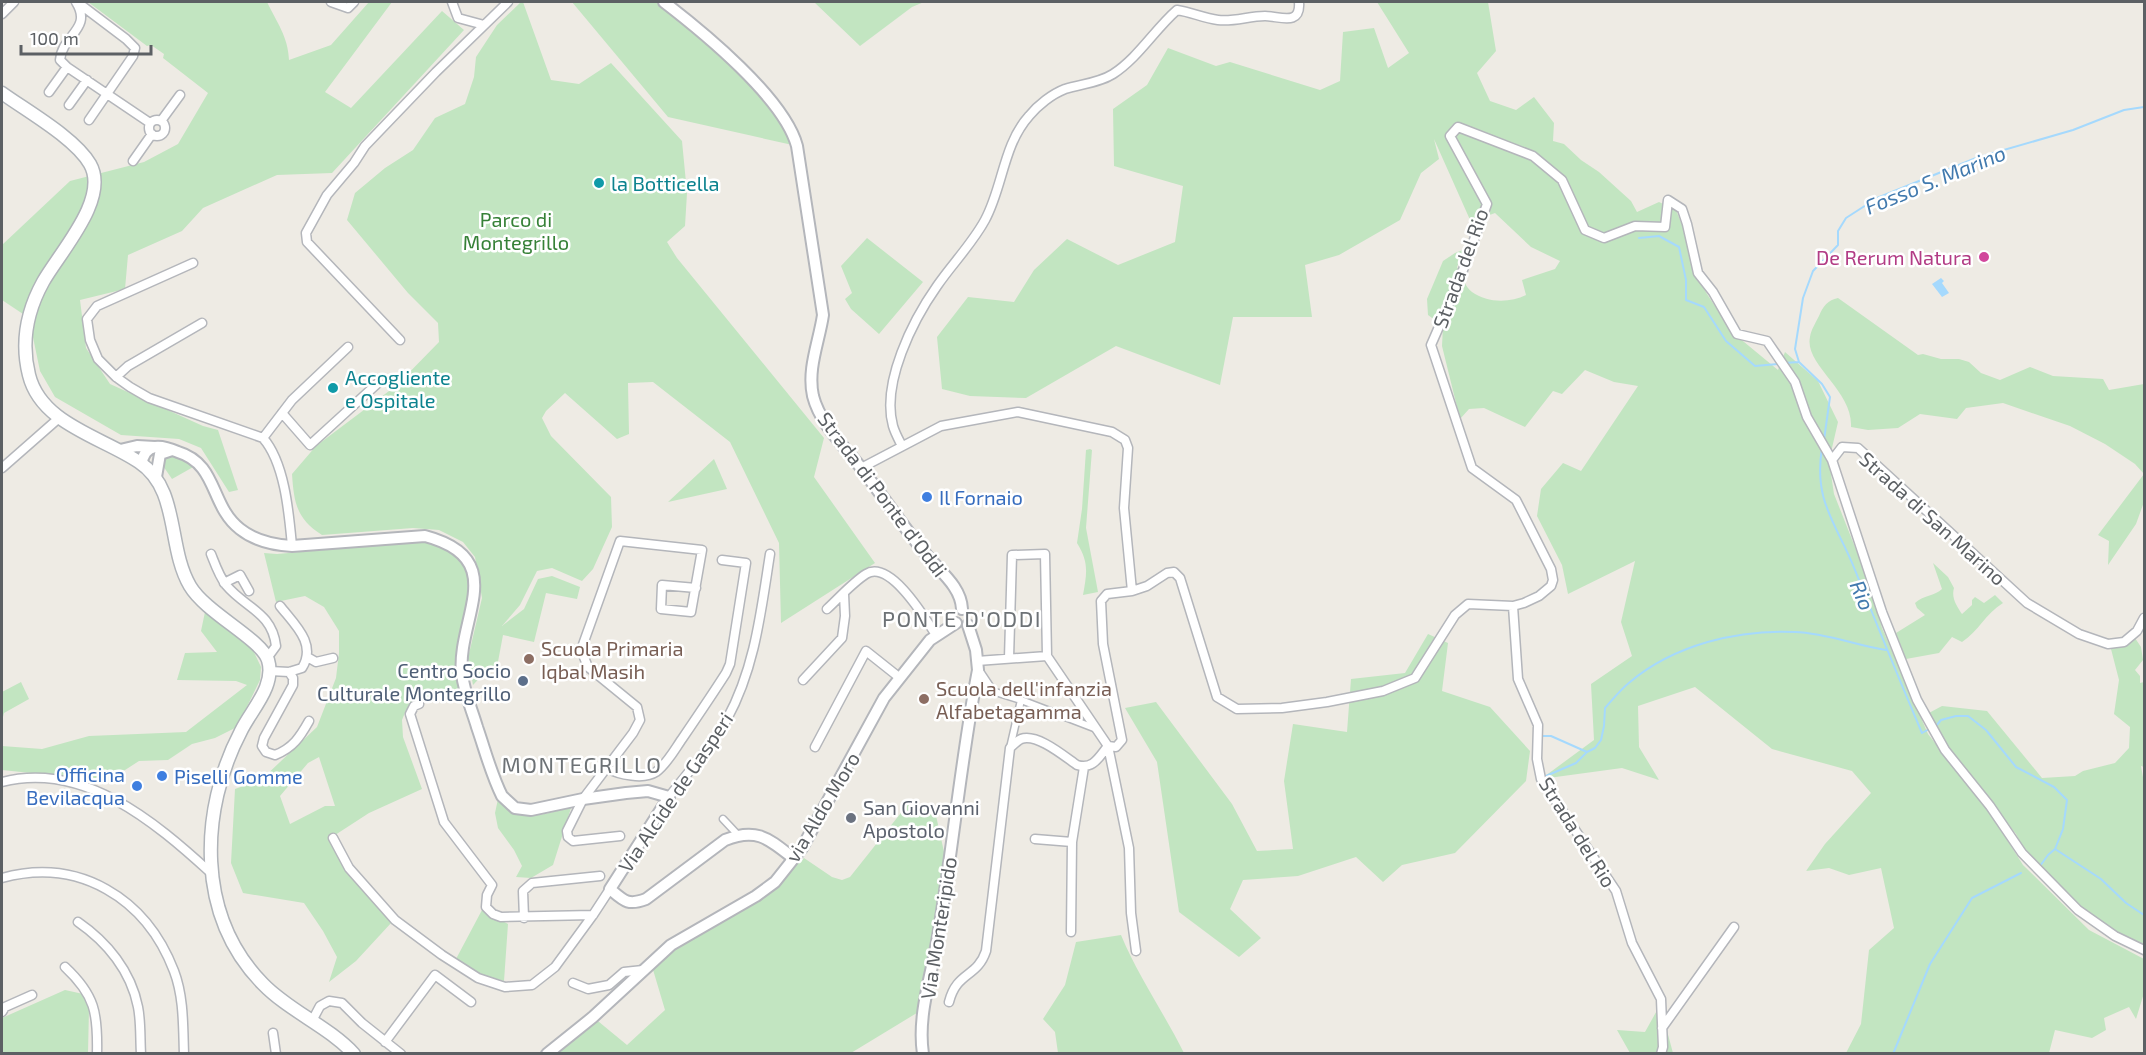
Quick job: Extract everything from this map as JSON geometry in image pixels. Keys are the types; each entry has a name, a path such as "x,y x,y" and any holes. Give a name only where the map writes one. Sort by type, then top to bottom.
{"main road":[{"path":"4,97 72,143 92,166 95,181 94,196 87,211 43,282 34,301 24,339 26,360 33,388 44,404 59,418 120,450 142,464 156,477 164,492 182,569 190,587 209,609 251,640 268,657 270,671 267,686 240,732 213,814 210,839 211,873 225,923 243,960 264,985 354,1053"}],"street":[{"path":"2,14 14,2"},
{"path":"76,2 82,12 81,22 61,51 60,60 150,123"},
{"path":"76,2 135,48 133,56 89,120"},
{"path":"331,2 348,8 354,2"},
{"path":"452,2 458,18 484,25"},
{"path":"400,340 307,242 306,233 327,195 365,146 508,2"},
{"name":"Strada di Ponte d'Oddi","path":"664,2 721,48 772,104 795,139 823,315 813,360 811,383 814,399 830,429 913,538 956,588 962,609 970,613 971,620 968,625"},
{"path":"902,446 892,424 891,399 895,374 906,339 936,287 984,221 1018,130 1029,116 1044,101 1064,90 1101,80 1113,74 1177,10 1219,20 1262,16 1286,20 1293,17 1299,7 1299,2"},
{"path":"50,92 67,67"},
{"path":"69,105 87,80"},
{"path":"161,122 180,95"},
{"path":"150,123 157,120 164,126 164,131 160,135 152,134"},
{"path":"150,123 149,128 152,134"},
{"name":"Strada del Rio","path":"1132,591 1148,586 1167,573 1174,572 1180,578 1217,697 1237,709 1282,708 1383,691 1414,678 1455,615 1468,604 1513,606 1539,596 1551,586 1553,580 1551,569 1516,500 1472,468 1431,345 1459,281 1487,204 1450,136 1458,127 1533,156 1563,180 1585,230 1604,238 1635,226 1665,227 1668,200 1682,209 1698,273 1713,292 1737,334 1767,341 1795,382 1807,417 1832,460"},
{"path":"134,161 152,134"},
{"path":"193,263 97,306 87,319 90,340 98,358 116,377 148,398 263,438 271,446 279,465 292,546"},
{"path":"116,377 128,366 202,323"},
{"path":"263,438 292,400 348,347"},
{"path":"282,412 310,445 378,382"},
{"path":"861,468 941,426 1018,412 1112,432 1125,440 1128,448 1124,508 1132,591 1107,594 1101,602 1103,644 1122,741 1116,747 1106,743 1094,729 1047,656 1045,554 1012,555 1010,658"},
{"path":"2,468 59,418"},
{"path":"120,450 145,446 158,450 173,450 194,458 202,465 232,522 242,531 260,541 292,546 426,536 438,540 461,554 469,565 475,589 464,643 462,672 471,708 502,796 515,808 524,810 583,799 648,791 669,797"},
{"name":"Strada di San Marino","path":"2145,618 2137,631 2124,642 2108,644 2079,634 2027,603 1858,448 1842,447 1832,460 1882,612 1917,700 1945,750 1990,806 2022,853 2078,910 2115,936 2145,950"},
{"path":"142,464 158,450"},
{"path":"156,477 158,450"},
{"path":"620,836 573,841 568,837 567,831 583,799 633,733 640,720 637,707 588,667 581,650 620,541 702,550 696,588 691,612 661,609 662,585 696,588"},
{"path":"211,554 224,583 260,614 275,633 276,646 268,657"},
{"name":"Via Alcide de Gasperi","path":"610,889 669,797 727,721 747,678 756,642 770,554"},
{"path":"607,768 630,775 648,775 656,772 668,759 726,673 730,664 746,563 722,560"},
{"path":"827,609 867,573 883,573 900,585 936,635"},
{"path":"224,583 240,575 249,591"},
{"path":"803,680 842,638 845,616 844,594"},
{"path":"270,671 289,672 302,668 309,658 308,644 280,606"},
{"name":"Strada del Rio","path":"1513,606 1518,679 1538,725 1537,759 1541,779 1616,891 1632,944 1661,999 1661,1053"},
{"path":"962,609 956,613 956,623 962,626 968,625"},
{"name":"via Aldo Moro","path":"547,1053 593,1017 670,945 756,896 775,882 807,839 884,698 923,648 936,635 956,623"},
{"name":"Via Monteripido","path":"923,1053 920,1039 938,938 977,665 974,641 968,625"},
{"path":"816,747 866,651 900,678"},
{"path":"1047,656 1010,658 977,665 992,691 1094,729"},
{"path":"309,658 316,662 333,658"},
{"path":"289,672 293,678 293,685 264,738 262,746 274,755 287,750 297,741 309,721"},
{"path":"949,1002 951,993 959,980 982,963 986,951 1010,748 1021,700"},
{"path":"419,704 414,706 410,714 444,822 492,885 487,895 486,907 493,914 501,917 593,915"},
{"path":"1010,748 1019,740 1028,738 1038,740 1077,765 1084,767 1091,765 1106,743"},
{"path":"1106,743 1129,848 1131,913 1136,951"},
{"path":"1071,932 1072,842 1084,767"},
{"path":"2,782 47,777 92,788 121,802 193,856 211,873"},
{"path":"723,819 738,835"},
{"path":"333,838 349,868 395,920 478,978 505,987 532,985 555,967 610,889 623,900 634,904 646,899 725,840 738,835 752,834 767,838 793,858"},
{"path":"1035,839 1072,842"},
{"path":"2,878 40,872 73,875 100,885 134,909 155,933 175,972 182,1008 184,1053"},
{"path":"524,918 523,891 532,883 600,876"},
{"path":"78,922 103,940 132,987 138,1008 141,1053"},
{"path":"1662,1028 1734,927"},
{"path":"65,967 90,996 96,1012 97,1053"},
{"path":"573,983 588,989 609,985 624,972 643,970"},
{"path":"385,1042 435,975 471,1002"},
{"path":"2,1012 5,1007 32,995"},
{"path":"312,1021 320,1006 329,1001 342,1003 385,1042 401,1053"},
{"path":"273,1033 276,1053"}],"green space":[{"path":"88,2 267,2 284,37 289,60 331,45 369,2 392,2 325,92 351,108 442,11 464,30 332,173 277,175 203,208 182,231 128,255 125,289 80,300 86,348 110,384 203,426 218,430 238,490 229,492 201,448 179,439 121,435 55,397 40,371 29,318 2,300 2,245 70,181 144,162 178,144 208,93 163,58 164,54 151,45 147,46"},
{"name":"Parco di Montegrillo","path":"523,2 551,80 579,84 611,63 682,141 687,193 685,226 667,242 677,258 824,438 814,477 875,563 781,623 779,543 730,442 653,382 628,383 629,434 617,439 565,393 542,418 551,436 611,497 612,527 593,569 582,581 552,568 537,571 520,605 502,626 524,609 538,579 552,576 580,587 577,599 546,593 534,642 503,635 497,667 491,666 473,685 468,658 482,598 475,557 463,542 439,530 413,528 322,535 307,523 298,510 292,474 316,446 397,385 439,342 438,323 408,293 347,220 355,193 385,168 413,150 435,118 465,104 474,77 476,57 497,25"},
{"path":"572,2 664,2 755,84 797,146 668,117"},
{"path":"814,2 924,2 912,7 860,46"},
{"path":"1377,2 1488,2 1496,51 1477,73 1490,101 1516,110 1534,97 1554,123 1553,141 1564,144 1581,160 1599,172 1631,201 1637,212 1659,202 1676,210 1686,235 1693,269 1732,332 1778,370 1785,352 1818,381 1838,422 1829,461 1834,494 1872,590 1882,628 1928,734 1990,813 2023,865 2089,930 2144,959 2144,993 2136,1019 2129,1007 2104,1018 2106,1030 2092,1038 2055,1030 2049,1053 1846,1053 1861,1024 1869,950 1894,928 1881,868 1849,875 1829,868 1806,871 1825,844 1871,793 1852,771 1772,749 1695,687 1638,706 1639,747 1659,780 1622,768 1541,779 1594,740 1591,684 1632,656 1621,622 1635,561 1568,594 1562,565 1537,516 1541,489 1563,463 1581,471 1638,386 1614,382 1585,370 1562,394 1553,391 1525,427 1484,408 1469,409 1460,419 1442,346 1443,326 1428,315 1427,299 1443,261 1465,249 1457,267 1467,287 1478,296 1499,301 1526,295 1522,280 1555,269 1560,261 1531,247 1495,213 1471,222 1434,139 1439,159 1421,173 1400,220 1339,255 1305,265 1312,317 1233,317 1220,385 1116,346 1026,398 970,396 942,389 937,337 968,297 1014,302 1034,270 1067,239 1118,265 1175,242 1183,186 1114,166 1113,109 1147,85 1168,48 1216,66 1230,62 1320,90 1340,81 1343,32 1374,28 1388,68 1409,53"},
{"path":"867,238 923,282 879,334 851,309 845,299 852,293 841,266"},
{"path":"1838,298 1918,355 1969,362 1981,373 2000,380 2030,367 2053,376 2103,379 2109,390 2144,384 2144,474 2135,464 2105,444 2070,426 2003,403 1966,408 1957,419 1920,414 1898,428 1868,430 1851,427 1850,414 1845,401 1814,358 1810,347 1811,332 1822,309 1829,302"},
{"path":"1086,450 1092,450 1086,528 1098,592 1083,595 1086,568 1084,556 1077,543"},
{"path":"174,454 195,466 172,479 161,463 165,457"},
{"path":"714,459 727,489 668,502"},
{"path":"2144,474 2144,502 2136,524 2108,565 2109,541 2098,535"},
{"path":"424,541 438,545 458,558 465,566 471,587 467,614 456,655 462,687 413,703 406,710 402,720 403,737 422,789 369,813 332,837 330,841 346,869 392,922 356,961 329,982 337,957 304,903 243,893 231,863 235,789 261,780 317,727 336,678 339,631 324,607 305,596 276,602 264,553 277,554","holes":["319,757 335,806 325,806 290,824 280,796 308,763"]},
{"path":"1933,563 1948,577 1954,588 1955,602 1962,614 1972,605 1975,597 1984,603 1995,595 2003,603 1962,642 1952,637 1939,653 1906,659 1896,633 1925,615 1915,603 1942,589"},
{"path":"205,612 252,648 261,667 260,680 237,727 215,738 192,744 168,760 139,761 108,781 2,770 2,746 42,749 89,736 186,732 247,685 236,681 177,680 185,653 217,652 201,631"},
{"path":"1428,634 1448,643 1442,691 1490,707 1530,751 1526,781 1455,853 1402,865 1383,882 1356,857 1298,876 1243,880 1230,909 1261,938 1239,957 1179,912 1157,762 1125,708 1156,702 1232,804 1257,851 1293,849 1284,781 1293,724 1347,732 1351,679 1405,673"},
{"path":"2135,638 2141,647 2143,660 2135,670 2140,676 2140,683 2144,682 2144,767 2141,766 2144,783 2144,944 2096,921 2027,855 2016,834 1959,763 1927,714 1942,706 1987,711 2042,778 2075,776 2083,771 2115,763 2129,748 2130,727 2114,714 2119,680 2111,649 2125,645"},
{"path":"21,682 29,699 4,713 2,721 2,692"},
{"path":"498,799 515,812 532,816 571,808 553,865 531,878 516,877 522,866 498,828 495,813"},
{"path":"909,800 935,811 948,870 925,1008 851,1053 547,1054 593,1017 627,1045 665,1010 651,963 775,882 804,858 832,877 842,880 850,877"},
{"path":"482,910 508,924 504,981 479,974 456,959"},
{"path":"1121,935 1184,1053 1058,1053 1055,1032 1043,1019 1065,985 1076,942"},
{"path":"65,990 83,994 89,1009 88,1053 2,1053 2,1018"},
{"path":"1660,1005 1673,1053 1630,1053 1617,1030 1645,1032"}],"water":[{"path":"1941,278 1949,293 1942,297 1932,284"}],"waterway":[{"name":"Fosso S. Marino","path":"1799,362 1795,349 1803,298 1813,271 1838,245 1838,231 1846,218 1877,198 1976,158 2073,130 2124,110 2144,107"},
{"name":"Rio","path":"1639,238 1659,236 1679,247 1686,280 1686,300 1704,307 1726,341 1755,366 1778,364"},
{"name":"Rio","path":"1784,363 1799,362 1822,384 1830,397 1824,440"},
{"name":"Rio","path":"1822,448 1821,483 1828,512 1855,570 1922,733 1931,728"},
{"path":"1546,776 1576,763 1587,752 1595,748 1601,740 1605,708 1617,694 1647,669 1687,649 1751,633 1795,632 1886,650"},
{"name":"Rio","path":"1936,726 1941,720 1968,716 1986,730 2016,767 2054,787 2067,800 2063,829 2055,849 2101,879 2126,903 2144,915"},
{"path":"1540,736 1551,736 1587,752"},
{"path":"2040,866 2055,849"},
{"path":"1893,1054 1930,964 1972,898 2021,873"}],"place":[{"name":"la Botticella","path":"599,183"},
{"name":"De Rerum Natura","path":"1984,257"},
{"name":"Accogliente e Ospitale","path":"333,388"},
{"name":"Il Fornaio","path":"927,497"},
{"name":"Scuola Primaria Iqbal Masih","path":"529,659"},
{"name":"Centro Socio Culturale Montegrillo","path":"523,681"},
{"name":"Scuola dell'infanzia Alfabetagamma","path":"924,699"},
{"name":"Piselli Gomme","path":"162,776"},
{"name":"Officina Bevilacqua","path":"137,786"},
{"name":"San Giovanni Apostolo","path":"851,818"}],"district":[{"name":"PONTE D'ODDI","path":"962,618"},
{"name":"MONTEGRILLO","path":"582,764"}]}
